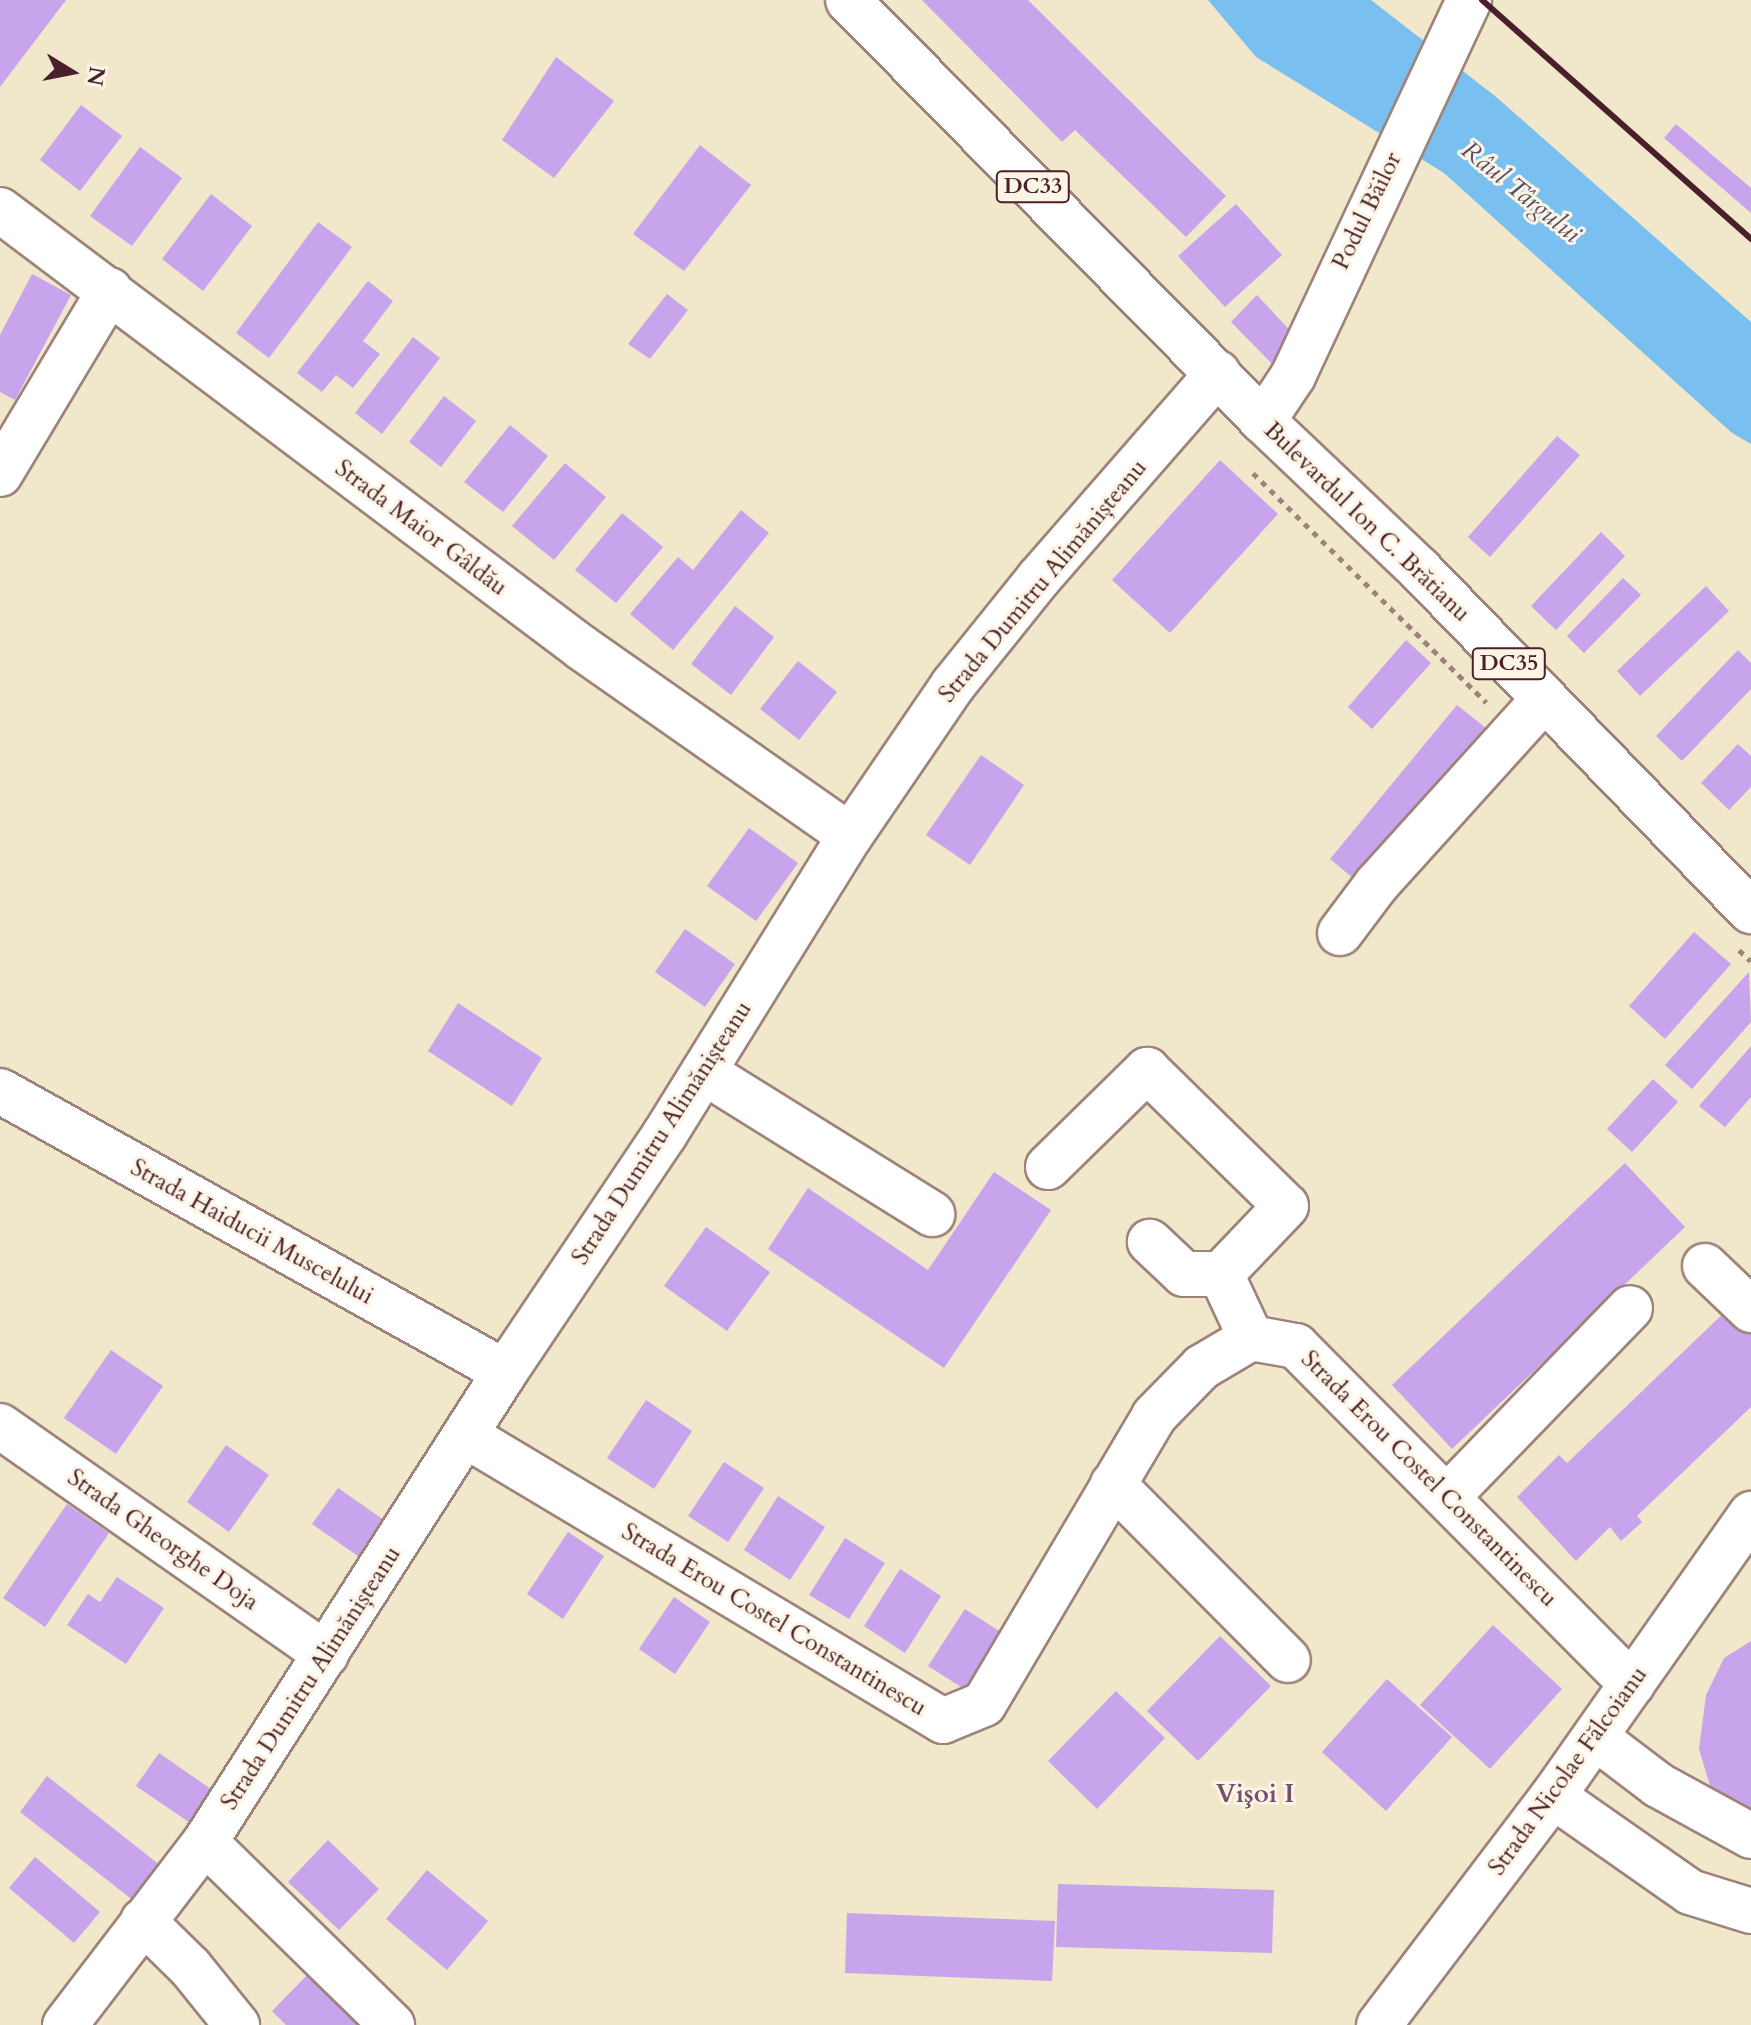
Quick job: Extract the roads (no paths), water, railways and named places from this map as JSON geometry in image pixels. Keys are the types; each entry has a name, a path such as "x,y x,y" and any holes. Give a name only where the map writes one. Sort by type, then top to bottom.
{"main road":[{"name":"DC33","path":"848,0 1218,373"},
{"name":"Podul Băilor","path":"1263,421 1293,376 1338,272 1469,0"},
{"name":"Strada Maior Gâldău","path":"0,210 582,648 850,836"},
{"path":"0,474 110,290"},
{"name":"Bulevardul Ion C. Brătianu","path":"1218,373 1263,421 1420,570 1751,911"},
{"name":"Strada Dumitru Alimănișteanu","path":"65,2025 205,1842 505,1372 704,1072 850,836 953,685 1039,578 1218,373"},
{"path":"1340,933 1376,885 1543,700"},
{"path":"1048,1167 1147,1070 1286,1206 1221,1274 1184,1274 1150,1242"},
{"path":"704,1072 932,1214"},
{"name":"Strada Haiducii Muscelului","path":"0,1091 505,1372"},
{"path":"1705,1266 1751,1310"},
{"path":"1221,1274 1251,1338"},
{"path":"1449,1495 1630,1308"},
{"name":"Strada Erou Costel Constantinescu","path":"465,1435 943,1721 984,1704 1154,1416 1202,1367 1251,1338 1296,1346 1449,1495 1632,1684"},
{"name":"Strada Gheorghe Doja","path":"0,1426 326,1654"},
{"path":"1113,1484 1288,1660"},
{"name":"Strada Nicolae Fălcoianu","path":"1379,2025 1553,1796 1751,1514"},
{"path":"1595,1737 1658,1785 1751,1836"},
{"path":"1553,1796 1690,1892 1751,1911"},
{"path":"205,1842 392,2025"},
{"path":"143,1921 190,1967 237,2025"}],"water":[{"name":"Râul Târgului","path":"1208,0 1371,0 1495,96 1751,322 1751,444 1732,433 1444,173 1256,57"}],"railway":[{"path":"1482,0 1751,239"}],"district":[{"name":"Vişoi I","path":"1255,1794"}]}
